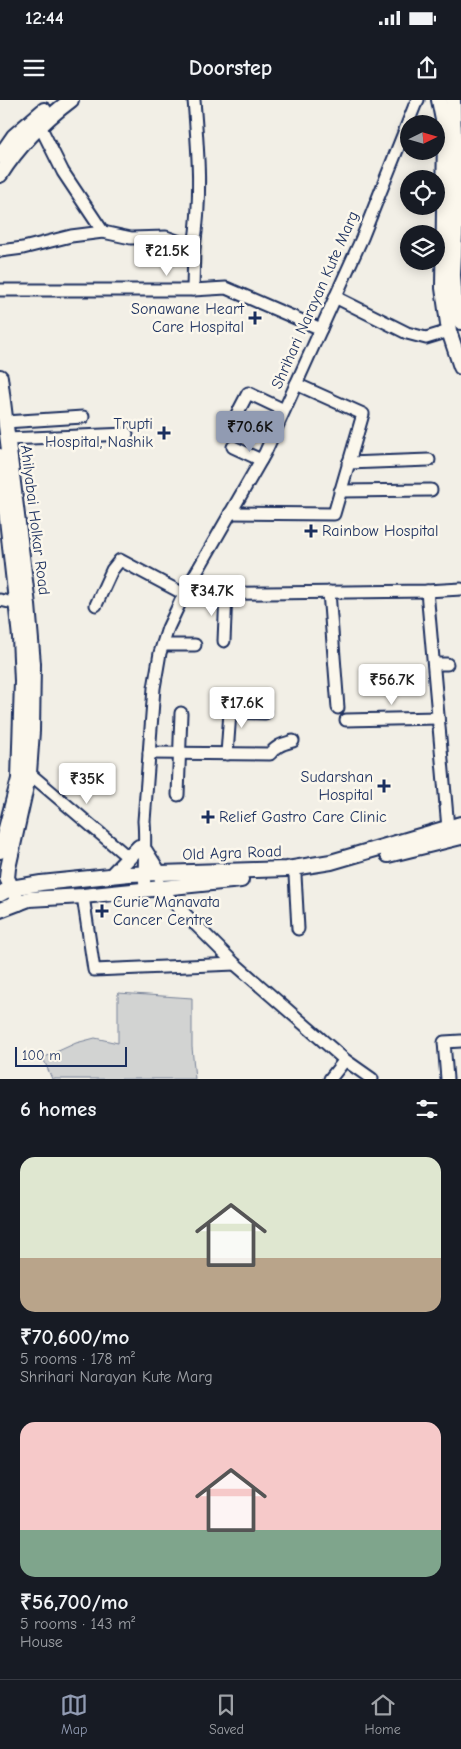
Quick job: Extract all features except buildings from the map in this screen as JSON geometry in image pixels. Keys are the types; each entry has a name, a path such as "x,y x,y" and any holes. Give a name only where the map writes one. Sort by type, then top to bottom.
{"main road":[{"path":"0,156 14,136 57,100"},
{"path":"0,175 11,157 40,126 71,100"},
{"path":"439,100 445,130 448,266 455,303 461,322"},
{"path":"454,100 456,208 448,266 442,288 449,330 461,367"},
{"name":"Ahilyabai Holkar Road","path":"0,377 22,605 19,779 6,836 8,868 6,891 24,901"},
{"name":"Ahilyabai Holkar Road","path":"0,456 22,605 33,664 29,772 0,851"},
{"name":"Old Agra Road","path":"6,891 41,883 140,873 269,870 313,865 331,862 455,826"},
{"name":"Old Agra Road","path":"0,910 24,901 316,874 461,836"},
{"path":"111,876 129,858 142,849 159,873"}],"street":[{"path":"193,290 194,247 200,186 194,100"},
{"name":"Shrihari Narayan Kute Marg","path":"141,890 140,873 154,688 168,628 184,594 260,460 284,410 362,238 418,100"},
{"path":"40,126 63,172 103,232"},
{"path":"0,251 23,248 71,236 103,232 131,238 166,237 194,247"},
{"path":"0,290 193,290 226,288 321,329"},
{"path":"335,296 407,333 426,338 449,330"},
{"path":"230,513 334,514 363,414 296,384"},
{"path":"237,414 248,393 284,410"},
{"path":"5,422 83,417"},
{"path":"7,439 127,434"},
{"path":"233,446 260,460"},
{"path":"348,463 429,460"},
{"path":"340,491 431,490"},
{"path":"96,605 112,570 120,560 184,594 461,589"},
{"path":"428,591 434,664 438,680 438,718 455,826"},
{"path":"329,592 338,708"},
{"path":"224,641 226,593"},
{"path":"0,600 22,605"},
{"path":"163,645 196,645"},
{"path":"434,664 446,664"},
{"path":"227,754 230,712 265,713"},
{"path":"178,795 181,713"},
{"path":"346,720 438,718"},
{"path":"149,754 270,754 280,744 293,741"},
{"path":"29,772 129,858"},
{"path":"159,873 160,888 235,964 345,1060 372,1079"},
{"path":"295,875 298,929"},
{"path":"83,896 94,970 235,964"},
{"path":"447,1079 444,1042 461,1041"},
{"path":"330,1079 345,1060"}],"shaded area":[{"path":"118,993 192,998 192,1047 195,1079 52,1079 43,1058 76,1043 95,1038 118,1043"}],"place":[{"name":"Sonawane Heart Care Hospital","path":"255,318"},
{"name":"Trupti Hospital, Nashik","path":"164,433"},
{"name":"Rainbow Hospital","path":"311,531"},
{"name":"Sudarshan Hospital","path":"384,786"},
{"name":"Relief Gastro Care Clinic","path":"208,817"},
{"name":"Curie Manavata Cancer Centre","path":"102,911"}]}
